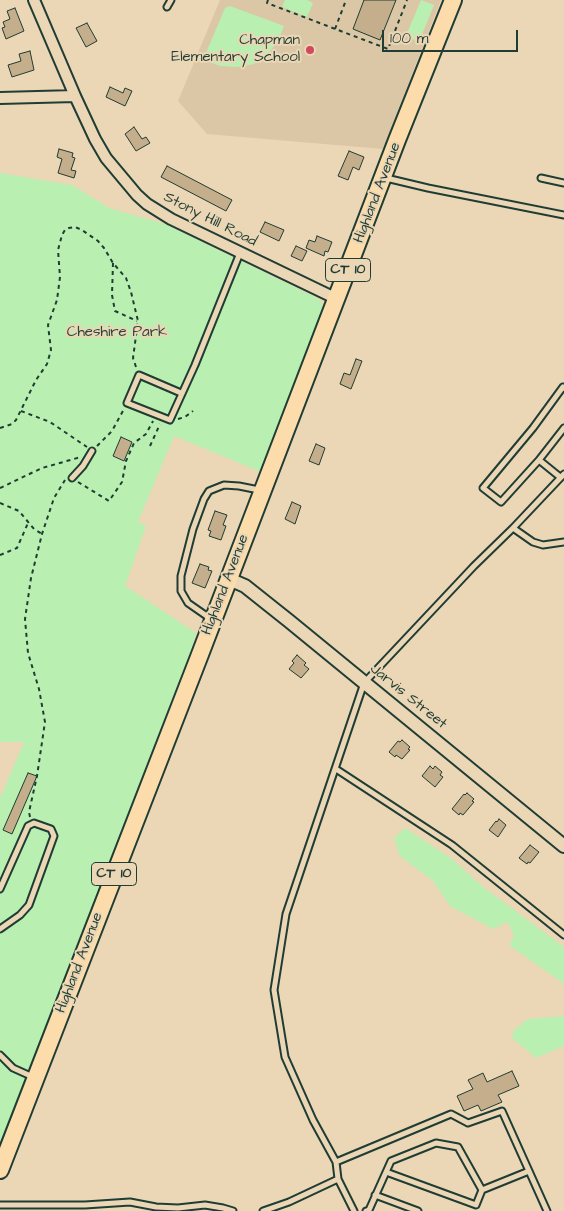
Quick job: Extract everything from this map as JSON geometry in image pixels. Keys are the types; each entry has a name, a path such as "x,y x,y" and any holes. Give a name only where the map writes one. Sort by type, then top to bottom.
{"highway":[{"name":"Highland Avenue","path":"0,1170 453,0"}],"street":[{"name":"Stony Hill Road","path":"34,0 75,96 106,158 137,196 171,219 337,299"},
{"path":"0,98 75,96"},
{"name":"Jarvis Street","path":"229,579 245,586 254,593 564,846"}],"lane":[{"path":"167,8 171,0"},
{"path":"384,177 428,188 564,215"},
{"path":"541,178 564,183"},
{"path":"181,393 139,375 127,403 170,420 181,393 196,365 240,253"},
{"path":"564,388 483,488 501,502 539,460 564,428"},
{"path":"72,478 88,460 92,451"},
{"path":"354,1211 338,1179 336,1162 313,1120 285,1057 274,990 286,914 364,683 563,474 539,460"},
{"path":"213,620 188,603 181,591 181,576 198,514 209,491 216,487 224,485 239,486 262,491"},
{"path":"513,528 533,542 544,545 564,542"},
{"path":"336,769 452,845 564,935"},
{"path":"0,889 28,826 31,824 41,825 52,829 54,836 26,910 0,929"},
{"path":"0,1055 14,1068 35,1078"},
{"path":"336,1162 451,1114 468,1123 502,1111 547,1211"},
{"path":"368,1211 391,1161 436,1143 458,1147 482,1190"},
{"path":"386,1172 475,1208 482,1190 529,1171"},
{"path":"263,1211 289,1202 338,1179"},
{"path":"376,1195 418,1211"},
{"path":"0,1205 130,1202 156,1207 205,1206 233,1211"}],"path":[{"path":"268,0 267,3 388,49 407,0"},
{"path":"334,29 346,0"},
{"path":"0,428 12,424 16,420 36,380 47,364 50,342 48,325 59,289 58,250 65,230 69,228 75,227 90,235 104,248 129,283 138,321 133,358 139,375"},
{"path":"113,263 112,295 115,311 138,321"},
{"path":"0,488 42,468 76,459 92,451 112,431 127,403"},
{"path":"22,411 50,422 92,451"},
{"path":"171,417 180,419 193,411"},
{"path":"31,824 29,812 37,776 45,722 39,689 28,653 25,619 31,578 42,534 54,498 64,481 72,478 109,501 122,482 126,461 134,443 146,434 156,414"},
{"path":"150,446 163,417"},
{"path":"0,503 19,511 34,529 42,534"},
{"path":"0,555 17,548 28,523"}],"shaded area":[{"name":"Chapman Elementary School","path":"220,0 441,0 383,149 207,134 178,101"}],"green space":[{"path":"285,0 307,0 313,3 307,17 282,7"},
{"path":"421,0 434,5 419,42 406,36"},
{"path":"230,6 284,26 279,39 269,53 254,64 238,67 220,66 203,60 225,8"},
{"name":"Cheshire Park","path":"0,173 72,185 109,208 165,224 315,297 321,301 323,311 261,472 174,436 138,522 146,526 125,586 196,633 192,648 0,1145 0,798 24,742 0,742"},
{"path":"405,828 452,859 482,886 564,947 564,984 509,945 514,936 508,922 493,929 450,906 433,881 400,856 394,838"},
{"path":"564,1016 564,1046 536,1058 512,1038 514,1030 528,1019"}],"building":[{"path":"364,0 396,0 380,40 353,29"},
{"path":"15,8 24,31 6,39 2,28 5,27 3,22 10,19 7,11"},
{"path":"87,23 97,41 86,47 76,28"},
{"path":"30,51 34,70 12,77 8,65 21,61 19,54"},
{"path":"110,87 123,93 125,88 132,91 125,106 106,97"},
{"path":"134,127 142,139 146,137 150,143 136,151 125,134"},
{"path":"59,149 73,153 72,157 75,158 71,170 76,171 74,178 58,173 62,159 57,157"},
{"path":"349,151 364,157 359,170 353,167 348,180 338,176"},
{"path":"167,166 232,200 226,211 161,177"},
{"path":"265,222 284,230 279,241 260,232"},
{"path":"317,236 332,242 328,252 325,251 324,256 306,248 309,240 315,242"},
{"path":"296,246 307,251 302,261 291,256"},
{"path":"356,359 362,361 351,389 340,384 344,373 350,375"},
{"path":"121,437 132,442 124,461 113,456"},
{"path":"316,444 325,448 319,465 309,461"},
{"path":"292,502 301,506 295,524 285,519"},
{"path":"215,511 227,515 223,525 226,526 221,540 209,536 211,531 208,530"},
{"path":"200,564 209,567 208,570 212,571 205,588 192,583"},
{"path":"297,655 306,663 304,665 309,669 301,678 289,669"},
{"path":"402,740 410,747 408,749 410,750 402,759 396,755 395,757 389,752 398,741"},
{"path":"430,766 433,769 435,766 442,772 440,775 443,777 435,787 422,776"},
{"path":"28,773 37,776 12,834 3,830"},
{"path":"467,793 474,799 472,801 474,802 463,815 460,813 459,815 452,809 464,794"},
{"path":"499,819 506,825 498,837 489,830"},
{"path":"530,845 539,852 527,864 519,858"},
{"path":"512,1071 519,1086 498,1095 502,1102 481,1111 478,1105 464,1111 457,1096 473,1089 468,1080 483,1073 487,1082"}],"place":[{"name":"Chapman Elementary School","path":"310,50"}]}
